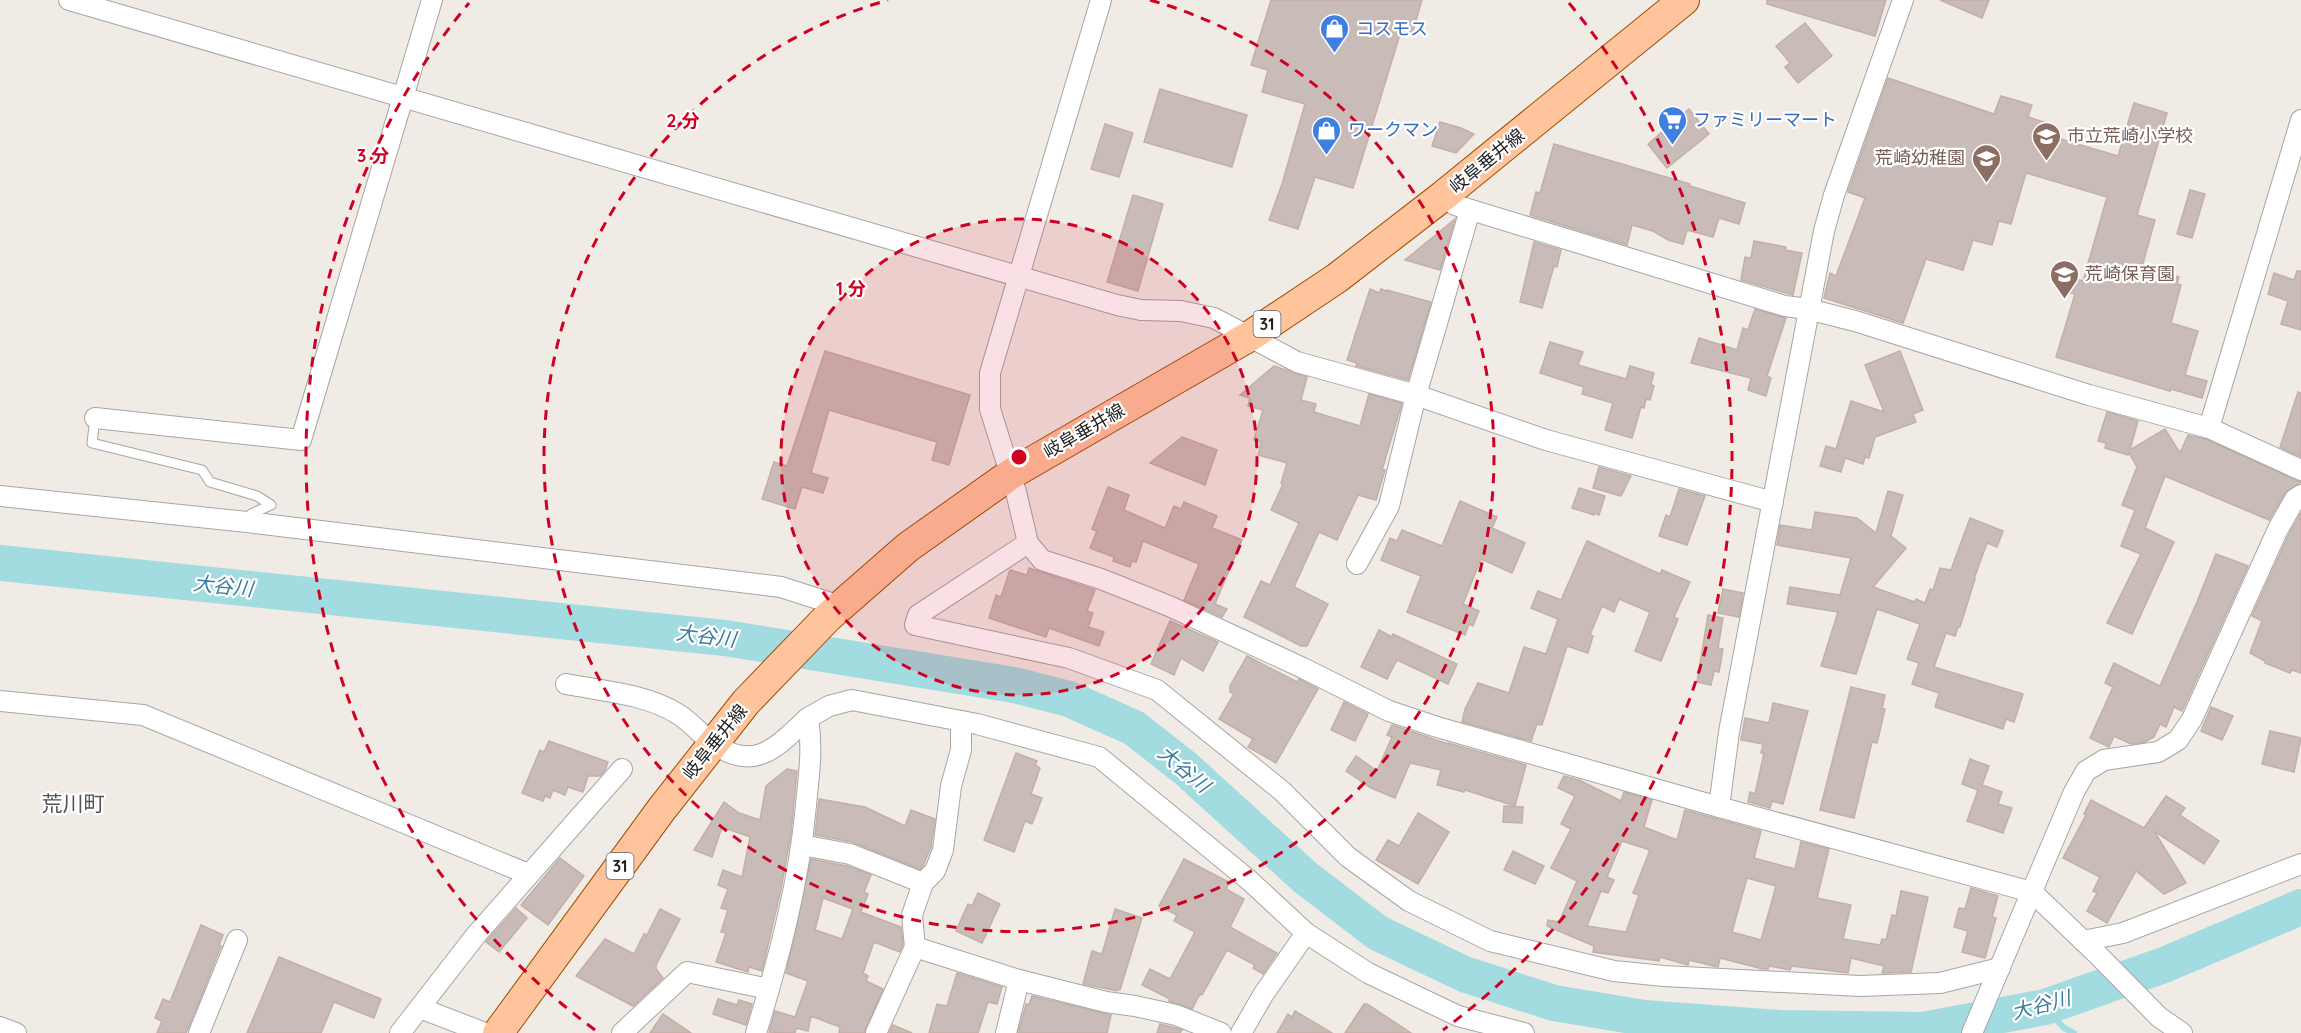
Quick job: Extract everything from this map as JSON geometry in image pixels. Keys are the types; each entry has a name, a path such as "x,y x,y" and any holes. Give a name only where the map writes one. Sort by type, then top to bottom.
{"main road":[{"name":"岐阜垂井線","path":"498,1033 661,810 713,743 746,702 834,611 908,547 1011,474 1250,336 1337,278 1443,196 1684,0"}],"street":[{"path":"69,0 1019,278 1141,310 1181,311 1214,318 1297,362 1416,395 1546,440 1773,502"},
{"path":"95,418 301,440 432,0"},
{"path":"1101,0 990,373 990,409 1011,474 1028,543 1042,560 1101,579 1169,606 1389,711 1437,727 1719,807 2031,892 2158,1017 2182,1033"},
{"path":"1719,807 1729,732 1824,231 1834,195 1903,0"},
{"path":"2209,429 2301,120"},
{"path":"1443,196 1455,205 1470,210 1785,306 1808,309 1893,332 2089,395 2209,429 2301,470"},
{"path":"1357,564 1389,506 1416,395 1470,210"},
{"path":"1972,1033 2074,792 2086,771 2104,760 2158,752 2178,740 2192,719 2278,529 2295,499 2301,495"},
{"path":"0,496 247,522 781,587 834,611"},
{"path":"1028,543 918,615 915,625 1069,658 1157,690 1282,791 1348,857 1409,901 1490,941 1614,971 1664,976 1860,986 1940,982 1998,972"},
{"path":"566,684 650,701 678,714 713,743 732,754 754,758 771,751 808,718 829,706 852,700 961,721 1099,757 1250,880 1306,933 1368,973 1458,1016 1524,1033"},
{"path":"0,702 143,715 528,874"},
{"path":"756,1033 789,917 802,845 812,744 808,718"},
{"path":"876,1033 915,948 912,915 923,883 935,871 943,850 951,786 961,750 961,721"},
{"path":"400,1033 476,935 622,769"},
{"path":"802,845 850,854 923,883"},
{"path":"2090,948 2301,864"},
{"path":"1241,1033 1263,995 1306,933"},
{"path":"199,1033 237,940"},
{"path":"915,948 1019,980 1106,1002 1176,1016 1221,1033"},
{"path":"622,1033 687,972 769,989"},
{"path":"1006,1033 1019,980"},
{"path":"420,1008 485,1033"},
{"path":"0,1027 16,1033"}],"lane":[{"path":"95,418 92,443 202,470 210,482 256,496 271,505 252,514 247,522"}],"building":[{"path":"1271,0 1422,0 1412,34 1401,31 1353,188 1315,177 1298,229 1269,220 1305,104 1262,92 1268,70 1251,65"},
{"path":"1767,0 1886,0 1875,36 1767,4"},
{"path":"1940,0 1989,0 1982,18"},
{"path":"1805,23 1832,56 1798,83 1785,67 1790,63 1776,46"},
{"path":"1888,78 1994,114 2001,96 2032,105 2028,117 2050,124 2047,135 2118,156 2134,103 2167,113 2137,215 2155,220 2142,267 2179,277 2177,284 2181,285 2171,323 2198,331 2185,375 2207,381 2202,398 2171,389 2170,391 2056,357 2075,294 2058,289 2063,275 2083,281 2107,197 2026,173 2011,224 1999,221 1992,245 1973,240 1963,270 1926,259 1903,323 1824,298 1830,273 1836,276 1865,198 1848,192"},
{"path":"1160,89 1247,115 1232,167 1144,142"},
{"path":"1689,109 1709,134 1667,168 1648,144"},
{"path":"1440,122 1474,134 1456,153 1432,146"},
{"path":"1105,124 1133,133 1119,177 1091,169"},
{"path":"1554,144 1690,184 1690,186 1745,203 1739,224 1719,218 1713,237 1687,230 1683,244 1632,225 1627,245 1530,215 1536,192 1540,193"},
{"path":"2190,190 2205,194 2192,238 2177,234"},
{"path":"1133,195 1163,204 1138,291 1107,282"},
{"path":"1455,219 1440,270 1405,260"},
{"path":"1754,241 1786,247 1785,250 1802,253 1793,295 1741,280 1745,257 1751,258"},
{"path":"1534,242 1561,250 1542,308 1520,302"},
{"path":"2297,271 2301,271 2301,330 2281,324 2288,301 2268,294 2274,273 2294,280"},
{"path":"1370,289 1379,293 1381,289 1387,290 1431,302 1408,380 1356,366 1357,363 1347,360"},
{"path":"1755,309 1786,318 1767,376 1771,378 1766,396 1748,390 1751,378 1691,363 1699,338 1737,350 1743,328 1748,330"},
{"path":"1550,342 1583,352 1578,365 1626,379 1630,366 1654,373 1651,384 1654,386 1650,400 1646,399 1644,408 1641,407 1632,438 1605,430 1613,403 1582,394 1584,387 1540,373"},
{"path":"825,351 970,395 949,465 932,460 937,442 829,410 811,473 828,478 823,493 802,487 795,509 762,499 774,462 787,466"},
{"path":"1900,351 1923,410 1913,414 1916,422 1875,437 1869,458 1865,457 1863,464 1845,458 1841,472 1820,466 1826,446 1836,449 1851,401 1884,412 1865,365"},
{"path":"1274,366 1307,377 1301,400 1316,404 1314,412 1360,426 1369,394 1402,403 1382,470 1385,470 1376,500 1358,495 1337,540 1319,532 1294,587 1328,604 1307,646 1301,646 1244,617 1261,581 1270,585 1299,523 1271,510 1283,484 1281,483 1287,463 1258,455 1261,442 1254,440 1263,410 1248,406 1250,398 1240,395"},
{"path":"2298,392 2301,393 2301,457 2280,447"},
{"path":"2107,412 2138,421 2130,450 2165,429 2180,453 2188,435 2205,439 2301,482 2285,493 2269,520 2165,476 2145,528 2174,542 2132,634 2107,623 2141,554 2121,546 2135,510 2122,505 2137,467 2129,453 2128,455 2105,448 2106,443 2098,441"},
{"path":"1182,437 1217,450 1205,485 1150,463"},
{"path":"1599,467 1631,476 1621,496 1593,488"},
{"path":"1108,487 1129,495 1124,510 1165,528 1174,506 1181,509 1184,502 1217,516 1212,528 1242,540 1215,604 1227,609 1222,617 1184,600 1199,564 1143,541 1136,562 1132,561 1130,567 1113,561 1114,557 1090,548 1097,531 1092,529"},
{"path":"1579,488 1605,496 1599,515 1572,508"},
{"path":"1679,489 1705,496 1687,545 1659,536 1666,515 1670,517"},
{"path":"1888,491 1903,495 1891,536 1906,548 1873,587 1915,602 1916,599 1925,603 1930,589 1933,590 1940,568 1951,570 1970,518 2003,531 1997,547 1987,543 1960,627 1955,636 1946,633 1934,667 2023,694 2014,722 2006,719 2003,729 1935,707 1939,693 1912,684 1919,663 1907,659 1920,624 1877,609 1856,674 1821,666 1838,612 1787,604 1790,587 1840,595 1851,558 1777,545 1780,525 1812,530 1815,512 1857,518 1876,533"},
{"path":"1460,501 1497,517 1492,528 1525,543 1512,573 1481,559 1463,604 1479,611 1473,626 1469,624 1465,635 1407,612 1421,576 1381,560 1390,538 1397,541 1402,530 1442,546"},
{"path":"2301,513 2301,673 2292,670 2290,673 2265,663 2250,653 2262,621 2252,616 2289,534"},
{"path":"1587,541 1660,574 1662,570 1690,582 1674,617 1678,619 1661,661 1635,651 1650,612 1619,599 1614,612 1602,606 1590,635 1593,636 1588,653 1567,646 1542,725 1537,724 1531,741 1462,722 1465,709 1478,683 1509,693 1524,647 1546,654 1558,619 1531,608 1538,591 1561,600"},
{"path":"2216,554 2248,566 2182,711 2174,707 2166,727 2160,724 2154,737 2145,742 2131,744 2114,736 2109,747 2090,738 2113,687 2105,683 2114,663 2160,686"},
{"path":"1029,568 1095,590 1087,611 1093,613 1088,627 1104,632 1099,646 1049,628 1046,637 989,618 996,595 1001,597 1010,570 1027,575"},
{"path":"1723,589 1743,593 1739,617 1718,613"},
{"path":"1708,615 1723,618 1718,648 1723,649 1719,672 1714,671 1711,685 1697,682"},
{"path":"1170,621 1218,642 1203,671 1181,658 1174,675 1151,664"},
{"path":"1379,630 1392,637 1393,634 1457,664 1448,684 1397,660 1387,679 1361,667"},
{"path":"1247,656 1297,682 1299,679 1318,689 1276,763 1248,747 1253,739 1219,719 1234,694 1230,692 1230,686"},
{"path":"1851,687 1885,695 1882,709 1885,709 1877,743 1872,742 1854,818 1820,810"},
{"path":"1344,702 1368,714 1355,741 1331,730"},
{"path":"1773,703 1808,711 1783,804 1772,801 1770,808 1748,802 1750,792 1755,794 1764,753 1761,753 1763,744 1741,740 1745,718 1769,723"},
{"path":"2211,707 2233,716 2222,740 2201,731"},
{"path":"1392,725 1448,744 1526,765 1515,806 1465,790 1464,792 1437,785 1441,770 1410,763 1395,798 1371,788 1346,771 1356,756 1377,771 1392,737 1387,735"},
{"path":"2270,731 2301,738 2294,772 2262,764"},
{"path":"549,741 608,762 605,770 600,776 588,776 583,792 568,787 565,795 553,790 550,798 545,796 543,801 522,793 540,750 544,752"},
{"path":"1016,753 1037,761 1035,765 1040,768 1031,794 1042,798 1032,824 1025,821 1014,852 984,840"},
{"path":"1970,759 1989,766 1982,785 2002,792 1998,804 2012,808 2003,833 1967,821 1978,790 1962,784"},
{"path":"787,769 797,771 791,833 781,889 762,971 749,967 748,972 716,962 726,933 721,932 728,910 721,908 728,889 718,885 723,870 742,877 750,837 722,827 712,857 694,850 724,802 739,813 760,820 766,786"},
{"path":"1564,776 1579,780 1621,801 1624,792 1652,800 1644,827 1677,840 1685,810 1761,831 1754,858 1795,869 1801,842 1829,849 1817,898 1851,905 1843,939 1880,945 1882,939 1886,940 1892,915 1896,916 1901,891 1928,897 1911,972 1882,973 1884,966 1851,958 1848,973 1792,966 1790,970 1769,966 1768,969 1763,969 1720,958 1718,967 1689,960 1688,965 1660,957 1659,961 1593,952 1594,946 1547,926 1548,920 1559,922 1577,881 1551,868 1571,829 1561,824 1575,796 1558,788","holes":["1622,841 1650,850 1633,893 1639,895 1626,932 1587,926 1601,891 1608,893 1614,880 1607,877","1747,878 1776,886 1761,940 1732,932"]},
{"path":"2166,796 2185,808 2180,815 2219,841 2204,864 2154,831 2186,883 2164,894 2136,871 2107,923 2087,911 2097,893 2093,891 2100,877 2063,858 2086,815 2084,814 2091,800 2144,828"},
{"path":"819,799 865,807 905,826 911,810 935,819 931,847 923,866 920,869 852,842 815,835"},
{"path":"1504,806 1523,807 1522,823 1503,822"},
{"path":"1418,813 1449,832 1418,884 1376,860 1388,840 1399,846"},
{"path":"1513,851 1544,866 1535,884 1504,870"},
{"path":"560,858 584,876 548,925 521,905"},
{"path":"811,859 847,866 871,875 864,892 868,894 861,912 901,927 903,944 900,952 874,942 863,973 868,976 866,981 883,989 864,1033 839,1033 840,1027 811,1016 808,1031 796,1028 795,1033 769,1032 775,1011 795,1017 808,981 786,973","holes":["823,898 853,909 842,939 815,930"]},
{"path":"1184,859 1229,882 1226,889 1244,899 1230,927 1277,953 1263,974 1253,968 1255,965 1227,950 1192,1009 1169,1001 1170,999 1142,985 1150,969 1170,979 1195,932 1174,921 1177,915 1159,906"},
{"path":"1971,888 1998,896 1992,917 1996,918 1985,958 1962,952 1968,931 1954,927 1959,908 1965,909"},
{"path":"978,893 1000,904 982,943 956,931 968,904 972,906"},
{"path":"516,908 527,918 499,952 486,942"},
{"path":"660,909 680,919 656,965 656,969 663,978 633,1006 576,976 605,939 634,954"},
{"path":"1115,909 1142,918 1120,990 1117,991 1083,984 1092,951 1102,954"},
{"path":"201,925 223,935 219,945 221,946 197,1007 186,1033 157,1033 162,1021 155,1018 163,999 170,1002"},
{"path":"279,957 381,999 374,1018 334,1002 321,1033 247,1033"},
{"path":"957,973 1002,987 997,1004 988,1002 978,1033 929,1033 937,1004 947,1006"},
{"path":"1032,996 1111,1015 1107,1033 1018,1033 1026,1004 1029,1005"},
{"path":"718,999 737,1005 739,1000 752,1004 746,1025 713,1014"},
{"path":"1364,1004 1367,1004 1411,1033 1345,1033"},
{"path":"1295,1011 1332,1033 1277,1033 1288,1014 1292,1017"},
{"path":"663,1014 691,1033 650,1033"},
{"path":"1160,1024 1182,1030 1180,1033 1157,1033"},
{"path":"893,1025 912,1033 889,1033"}],"waterway":[{"name":"大谷川","path":"0,563 725,638 1014,685 1069,699 1134,728 1185,768 1306,878 1378,933 1464,974 1554,1003 1644,1018 1780,1028 1923,1030 2045,1007 2164,965 2301,907"},
{"path":"2045,1007 2064,1028 2074,1033"}],"place":[{"name":"コスモス","path":"1335,54"},
{"name":"ファミリーマート","path":"1672,146"},
{"name":"ワークマン","path":"1327,156"},
{"name":"市立荒崎小学校","path":"2046,162"},
{"name":"荒崎幼稚園","path":"1986,184"},
{"name":"荒崎保育園","path":"2064,300"}],"district":[{"name":"荒川町","path":"73,804"}]}
